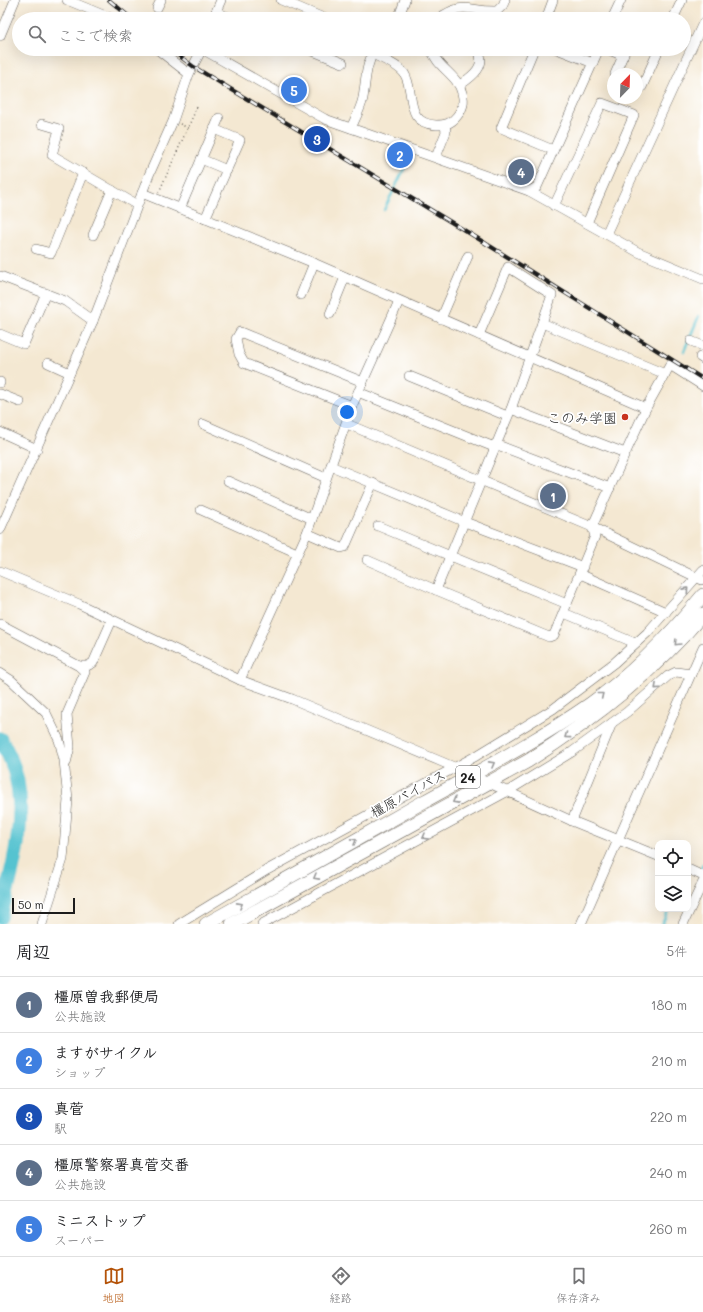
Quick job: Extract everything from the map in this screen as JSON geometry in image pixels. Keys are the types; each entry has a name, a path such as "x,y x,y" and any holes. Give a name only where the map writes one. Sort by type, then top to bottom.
{"highway":[{"name":"橿原バイパス","path":"206,924 472,775 550,730 591,703 631,670 660,643 679,624 703,595"},
{"name":"24","path":"232,924 489,783 559,742 599,712 665,656 703,614"}],"street":[{"path":"0,36 15,0"},
{"path":"67,0 96,12"},
{"path":"216,12 221,0"},
{"path":"281,0 309,12"},
{"path":"401,12 405,0"},
{"path":"445,12 458,6 497,10 503,5 505,0"},
{"path":"549,12 553,0"},
{"path":"615,12 621,0"},
{"path":"676,12 682,0"},
{"path":"691,49 703,23"},
{"path":"166,56 189,74"},
{"path":"0,530 37,450 93,321 137,205 173,121 189,74 198,56"},
{"path":"214,56 325,118 529,191 638,252 703,279"},
{"path":"326,56 343,63"},
{"path":"352,128 362,100 365,74 372,56"},
{"path":"381,56 404,73 408,80 412,108 419,118 430,124 445,125 454,120 462,108 463,97 460,84 441,67 434,56"},
{"path":"460,84 468,79 479,68 480,56"},
{"path":"531,56 501,128 553,150"},
{"path":"574,56 592,63"},
{"path":"529,191 537,187 596,56"},
{"path":"618,68 623,56"},
{"path":"643,85 656,56"},
{"path":"606,234 688,56"},
{"path":"554,206 602,103 634,115 587,223"},
{"path":"180,209 219,118"},
{"path":"42,124 59,129 52,155 137,205"},
{"path":"436,158 446,132 445,125"},
{"path":"205,219 240,140 214,129"},
{"path":"201,159 227,170"},
{"path":"36,249 51,253 82,173"},
{"path":"93,235 112,190"},
{"path":"142,193 314,263 528,358 646,408"},
{"path":"441,319 468,256"},
{"path":"301,295 314,263"},
{"path":"436,590 451,557 509,412 552,295 508,267 479,335"},
{"path":"0,276 65,301 93,321"},
{"path":"330,314 345,277"},
{"path":"0,334 24,344 46,293"},
{"path":"240,680 307,533 352,406 399,301"},
{"path":"542,323 665,374"},
{"path":"352,406 244,363 236,339 240,332 363,382"},
{"path":"691,341 703,346"},
{"path":"48,363 70,373"},
{"path":"367,560 549,637 554,635 595,536 592,527 646,408 665,374 670,366 703,386"},
{"path":"408,376 626,453"},
{"path":"358,392 495,446 610,488"},
{"path":"0,394 20,402"},
{"path":"203,424 326,478"},
{"path":"346,424 481,482 592,527 700,579"},
{"path":"0,432 37,450"},
{"path":"331,466 582,570 666,612"},
{"path":"228,481 312,519"},
{"path":"307,533 340,548 345,547 373,483"},
{"path":"201,510 297,553"},
{"path":"378,526 568,604"},
{"path":"179,924 267,870 454,766 476,756 553,708 598,676 635,643 700,579 703,570"},
{"path":"0,571 112,620 240,680 292,699 454,766 572,821 655,855"},
{"path":"564,613 635,643"},
{"path":"79,666 87,666 93,663 97,650 112,620"},
{"path":"0,624 79,666 85,672 67,714 70,747 65,769"},
{"path":"581,924 703,647"},
{"path":"0,672 12,680 46,713 59,740 65,769 68,800 63,859 42,924"},
{"path":"262,924 508,791 572,752 612,723 668,676 676,672 691,674"},
{"path":"572,821 612,723"},
{"path":"267,870 289,878"},
{"path":"691,871 703,876"},
{"path":"683,924 703,882"},
{"path":"282,896 300,903"}],"path":[{"path":"156,199 198,105"}],"waterway":[{"path":"384,210 410,157"},
{"path":"684,351 699,316"},
{"path":"0,739 11,760 17,782 20,804 16,850 0,917"},
{"path":"701,869 703,864"},
{"path":"662,924 668,912"}],"railway":[{"path":"109,0 124,12"},
{"path":"179,56 194,67 469,233 703,379"}],"place":[{"name":"ミニストップ","path":"294,90"},
{"name":"真菅","path":"317,139"},
{"name":"ますがサイクル","path":"400,155"},
{"name":"橿原警察署真菅交番","path":"521,172"},
{"name":"このみ学園","path":"625,417"},
{"name":"橿原曽我郵便局","path":"553,496"}]}
